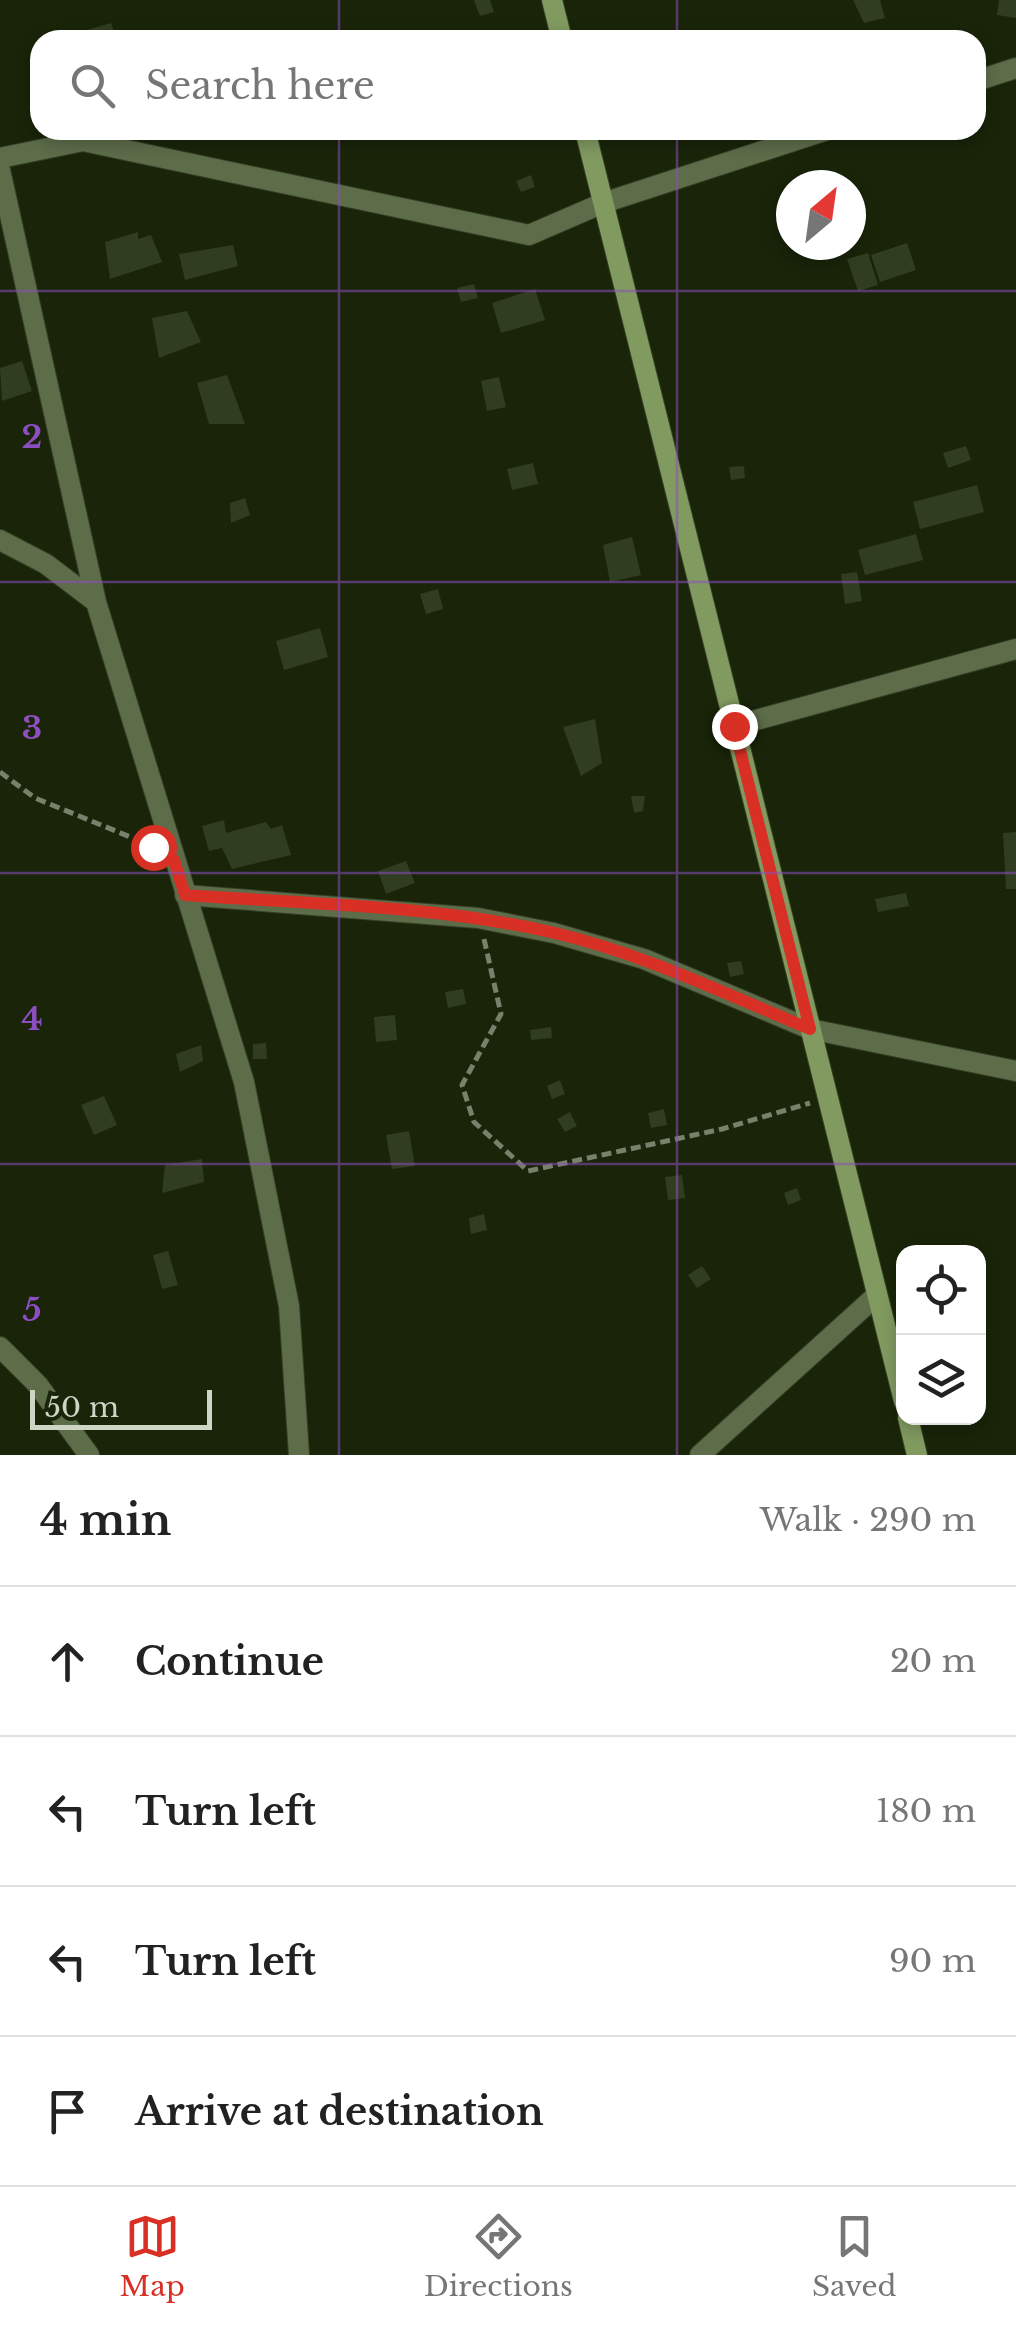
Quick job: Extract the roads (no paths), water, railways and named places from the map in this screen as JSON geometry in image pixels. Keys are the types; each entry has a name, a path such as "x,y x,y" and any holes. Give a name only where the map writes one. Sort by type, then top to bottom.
{"street":[{"path":"552,0 560,30"},
{"path":"986,78 1016,68"},
{"path":"587,140 896,1370"},
{"path":"0,158 84,141 529,235 603,203 795,140"},
{"path":"0,170 96,602 244,1082 281,1258 296,1368 300,1455"},
{"path":"0,540 46,564 96,602"},
{"path":"734,726 1016,649"},
{"path":"185,895 478,918 627,954 810,1029 1016,1070"},
{"path":"700,1455 877,1295"},
{"path":"0,1347 38,1385 90,1455"},
{"path":"910,1425 917,1455"}]}
